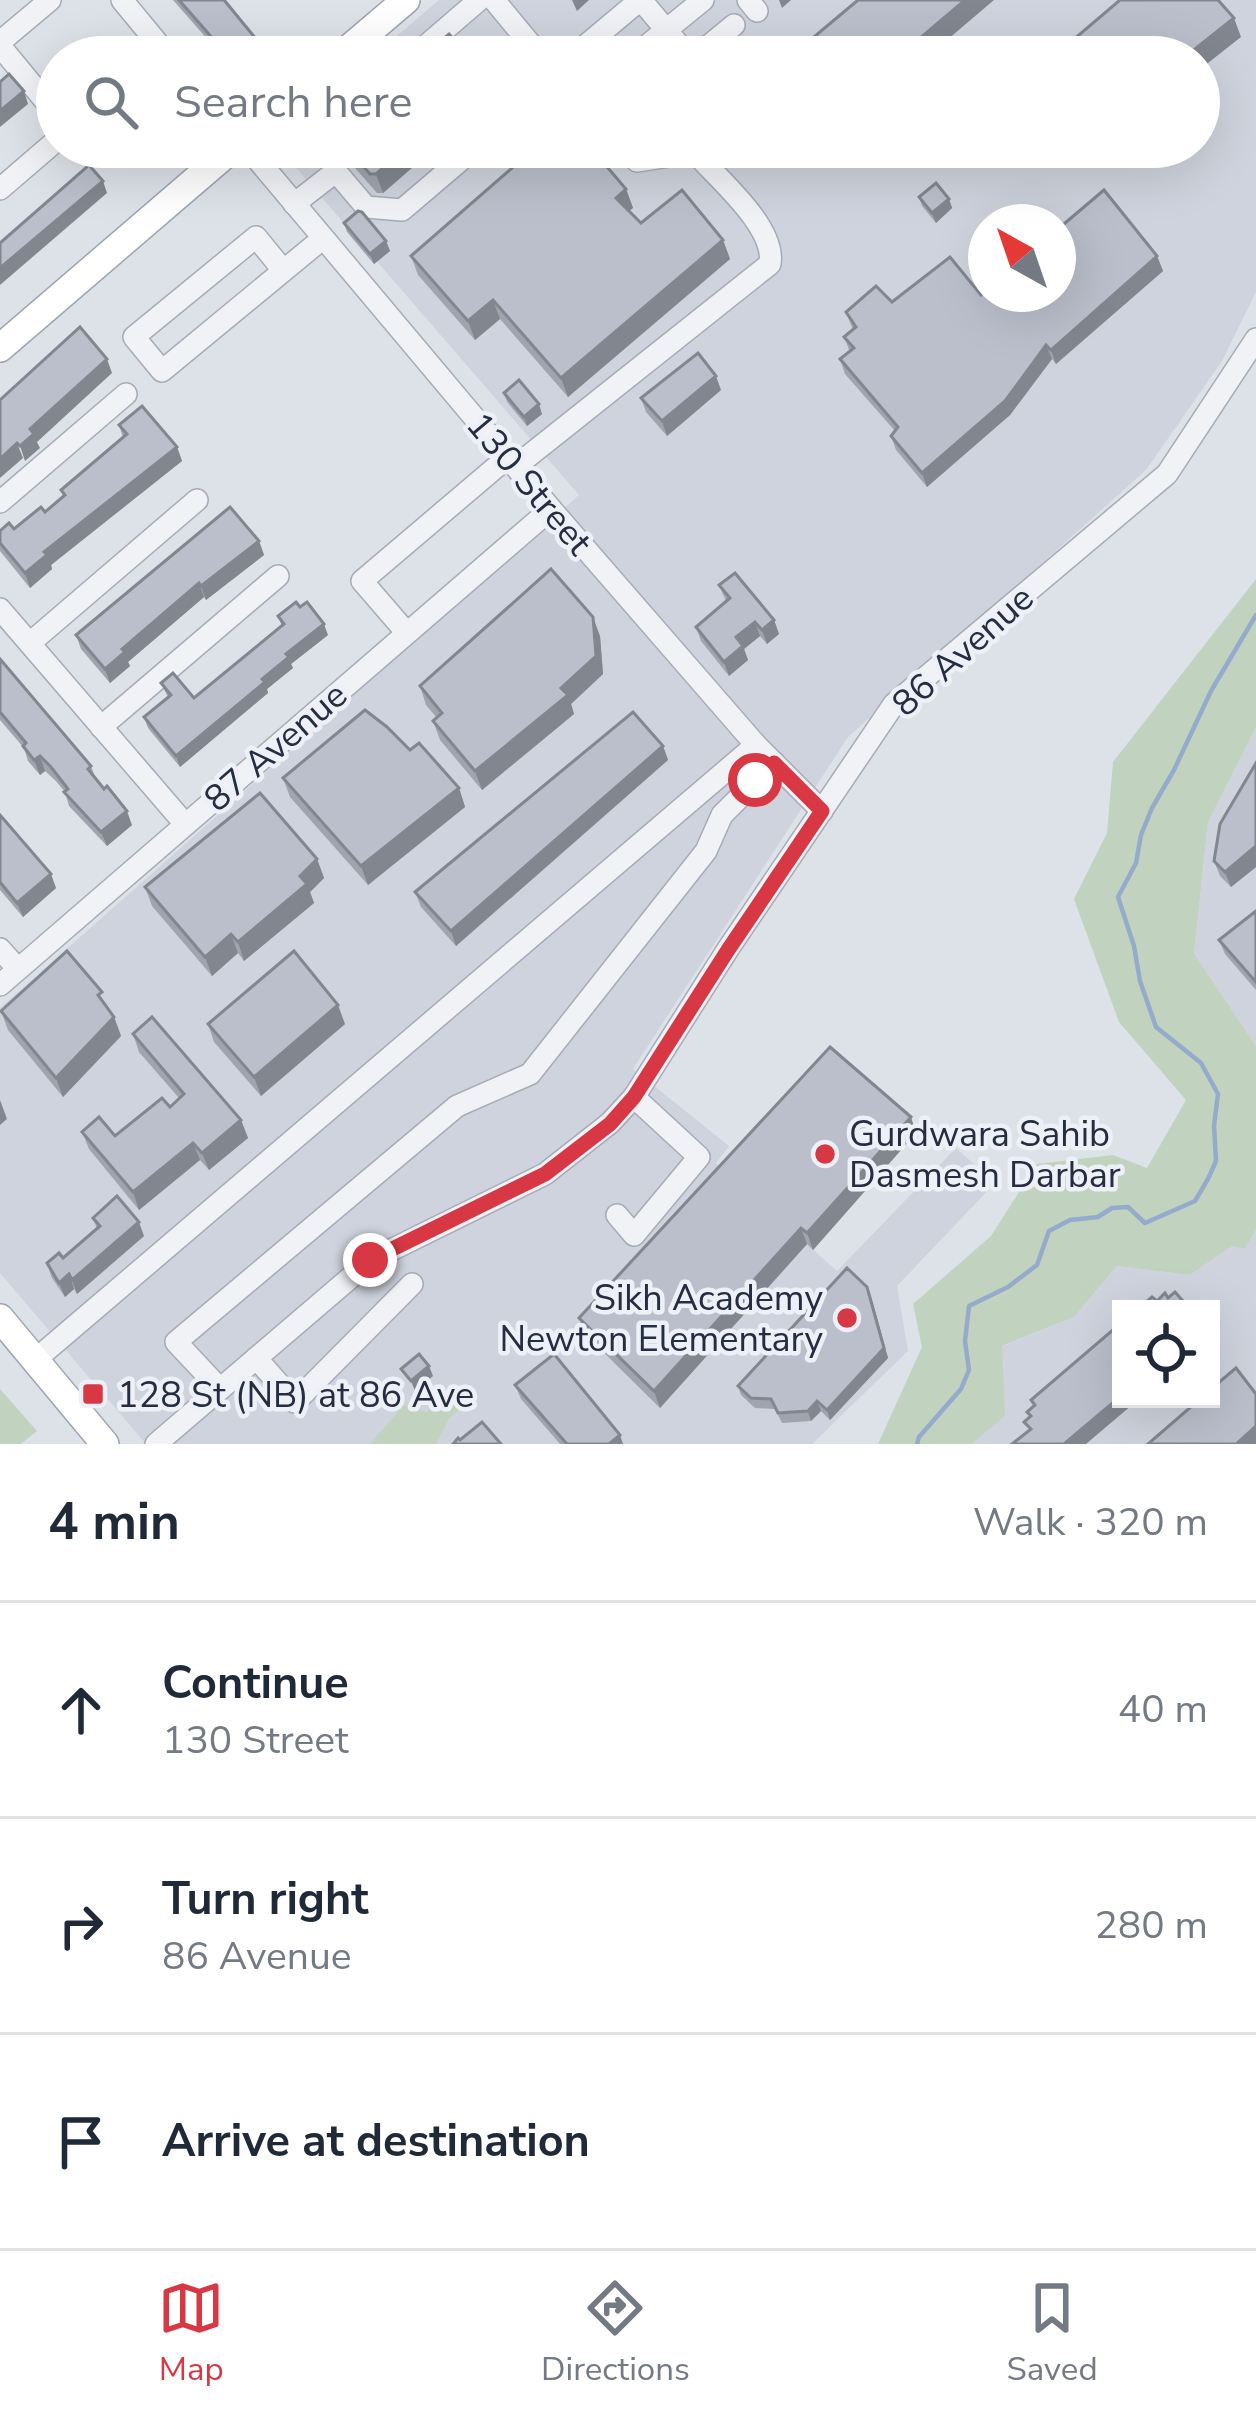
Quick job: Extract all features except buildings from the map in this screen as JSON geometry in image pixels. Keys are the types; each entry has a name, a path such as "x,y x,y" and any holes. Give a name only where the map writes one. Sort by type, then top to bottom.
{"main road":[{"path":"364,36 406,0"},
{"path":"0,348 210,168"},
{"path":"0,1318 105,1444"}],"street":[{"path":"36,89 0,44 50,0"},
{"path":"122,0 152,36"},
{"path":"437,36 479,0"},
{"path":"494,0 520,36"},
{"path":"597,36 640,0 673,36"},
{"path":"659,36 703,0"},
{"path":"720,36 734,25"},
{"path":"0,189 36,158"},
{"name":"130 Street","path":"264,168 551,509 756,745 822,811"},
{"path":"294,204 338,174 366,207 401,210 451,168"},
{"path":"406,632 362,581 770,264 772,250 758,224 709,168"},
{"path":"284,270 256,237 134,337 162,371 322,239"},
{"name":"86 Avenue","path":"156,1444 370,1260 545,1174 610,1124 634,1097 894,704 1167,474 1256,339"},
{"path":"0,502 126,394"},
{"path":"29,643 197,500"},
{"name":"87 Avenue","path":"9,977 551,509"},
{"path":"101,727 278,576"},
{"path":"0,608 184,824"},
{"path":"35,1360 756,745"},
{"path":"220,1389 176,1342 457,1106 530,1074 706,850 722,815 774,763"},
{"path":"0,949 9,977"},
{"path":"616,1215 634,1235 699,1157 634,1097"},
{"path":"256,1358 295,1402 412,1285"}],"shaded area":[{"path":"439,0 1256,0 1256,292 1222,361 1146,470 848,737 633,1069 729,1146 716,1163 837,1271 956,1148 995,1183 897,1286 908,1351 812,1444 146,1444 0,1273 0,1008 579,495 296,168 1220,168 1220,36 397,36"},
{"path":"1256,727 1256,1046 1194,955 1208,822"},
{"path":"1256,1229 1256,1444 972,1444 997,1423 1001,1347 1074,1317 1117,1266 1190,1275 1232,1246 1245,1249"}],"green space":[{"path":"1256,579 1256,727 1208,822 1194,954 1256,1046 1256,1229 1245,1249 1232,1246 1190,1275 1117,1266 1074,1317 1002,1346 1005,1416 972,1444 878,1444 922,1347 913,1304 991,1236 1037,1164 1113,1155 1147,1168 1186,1100 1119,1022 1074,899 1107,833 1113,762"},
{"path":"454,1386 467,1402 449,1419 436,1444 370,1444 404,1405 427,1412"},
{"path":"0,1389 37,1431 21,1444 0,1444"}],"waterway":[{"path":"917,1444 961,1389 969,1370 965,1341 969,1306 1008,1287 1037,1265 1049,1231 1070,1220 1098,1217 1112,1208 1128,1207 1145,1223 1195,1201 1216,1161 1218,1094 1201,1063 1156,1027 1118,897 1136,863 1152,808 1256,615"}],"place":[{"name":"Gurdwara Sahib Dasmesh Darbar","path":"825,1154"},
{"name":"Sikh Academy Newton Elementary","path":"847,1318"},
{"name":"128 St (NB) at 86 Ave","path":"93,1394"}],"route":[{"path":"370,1260 545,1174 610,1124 634,1097 822,811 774,763 755,780"}]}
